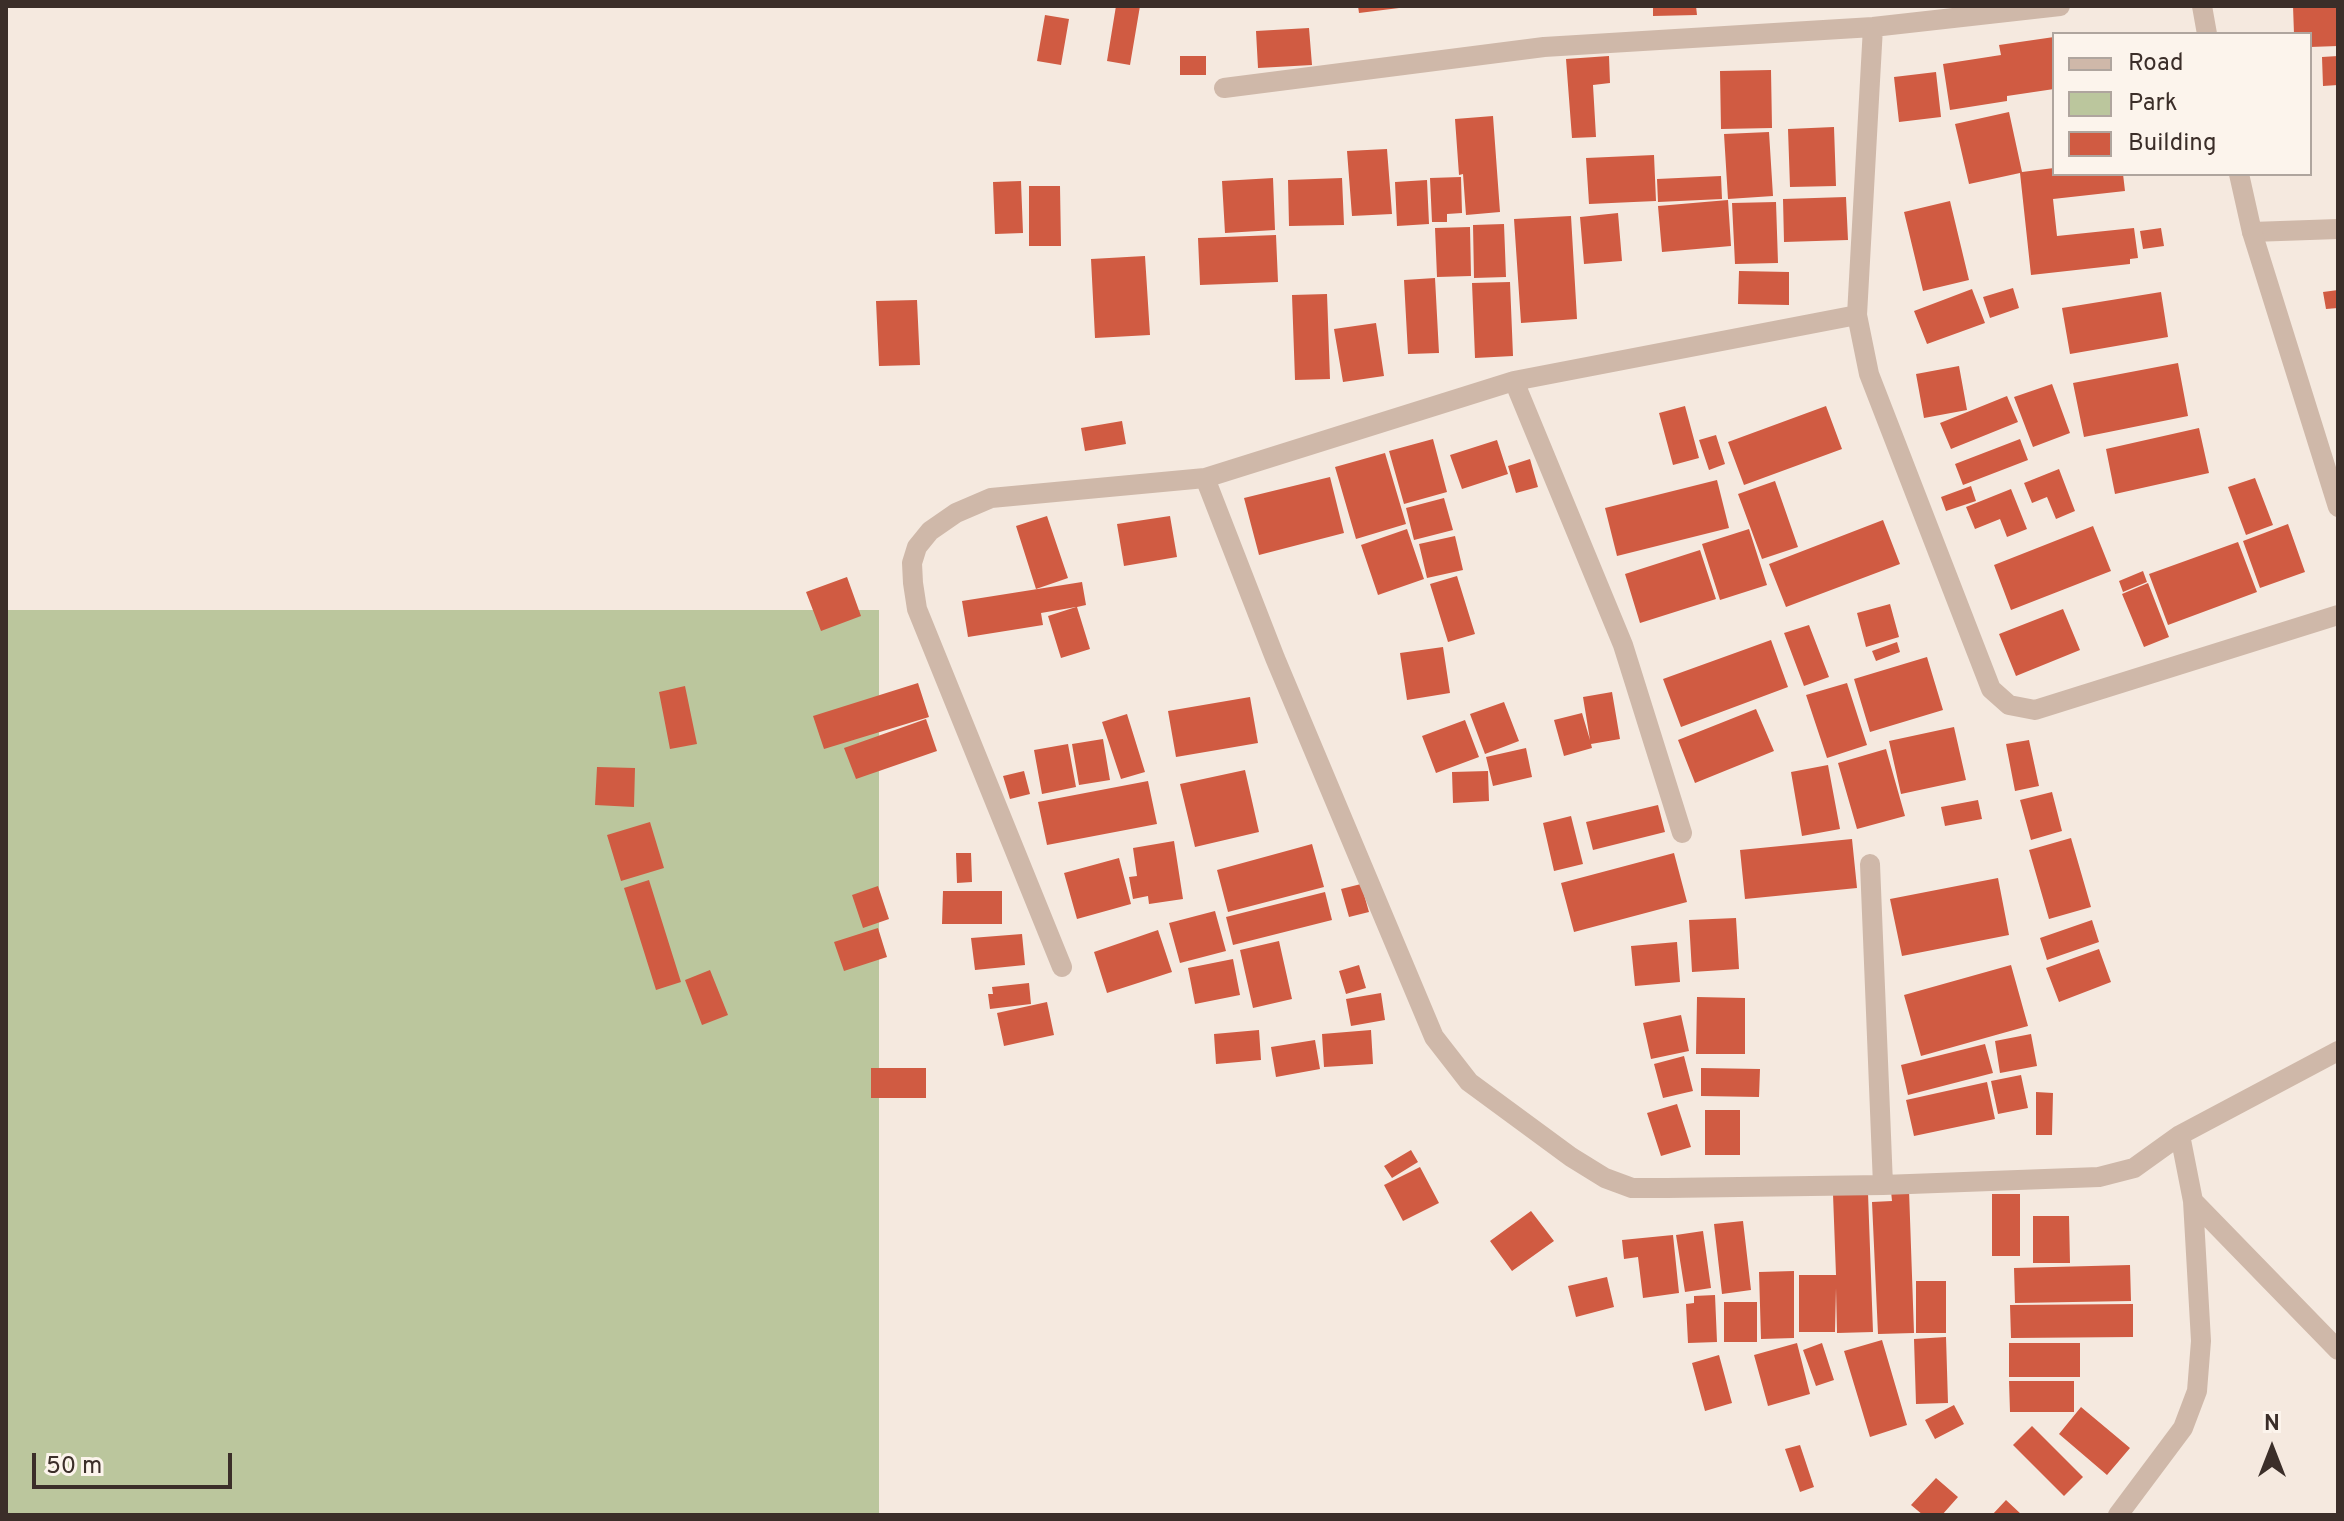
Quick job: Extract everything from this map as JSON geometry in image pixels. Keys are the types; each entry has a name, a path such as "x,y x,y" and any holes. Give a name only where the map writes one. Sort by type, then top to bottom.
{"street":[{"path":"1224,88 1544,47 1873,27 2060,6"},
{"path":"2202,6 2207,32"},
{"path":"1873,27 1857,315 1869,374 1991,689 2009,705 2035,710 2338,615"},
{"path":"2239,176 2252,232 2338,507"},
{"path":"2252,232 2338,229"},
{"path":"1062,967 917,609 912,563 917,547 930,531 956,513 991,498 1205,478 1514,381 1857,315"},
{"path":"1514,381 1623,645 1682,833"},
{"path":"1205,478 1275,658 1434,1037 1469,1082 1571,1157 1605,1178 1632,1188 1883,1185 2099,1177 2134,1168 2180,1135 2338,1051"},
{"path":"1870,864 1883,1185"},
{"path":"2118,1515 2183,1428 2197,1391 2201,1341 2193,1201 2180,1135"},
{"path":"2193,1201 2338,1350"}],"green space":[{"path":"6,610 879,610 879,1515 6,1515"}],"building":[{"path":"1116,6 1140,6 1130,65 1107,61"},
{"path":"1358,6 1399,6 1399,8 1359,13"},
{"path":"1653,6 1696,6 1697,15 1653,16"},
{"path":"2293,6 2338,6 2338,46 2312,47 2312,32 2294,32"},
{"path":"1045,15 1069,19 1061,65 1037,61"},
{"path":"1309,28 1312,65 1258,68 1256,31"},
{"path":"2052,37 2052,89 2007,96 2007,101 1950,110 1943,64 2001,55 1999,45"},
{"path":"1180,56 1206,56 1206,75 1180,75"},
{"path":"1609,56 1610,83 1593,85 1596,137 1572,138 1566,59"},
{"path":"2338,56 2338,85 2323,86 2322,57"},
{"path":"1771,70 1772,128 1721,129 1720,71"},
{"path":"1936,72 1941,117 1899,122 1894,77"},
{"path":"2009,112 2022,172 2052,168 2052,176 2123,176 2125,191 2053,199 2057,236 2134,228 2138,258 2130,259 2130,264 2031,275 2020,173 1969,184 1955,124"},
{"path":"1493,116 1500,212 1466,215 1463,174 1459,175 1455,119"},
{"path":"1834,127 1836,186 1790,187 1788,129"},
{"path":"1769,132 1773,196 1728,199 1724,134"},
{"path":"1387,149 1392,214 1352,216 1347,151"},
{"path":"1654,155 1656,201 1589,204 1586,158"},
{"path":"1721,176 1722,199 1658,202 1657,179"},
{"path":"1461,177 1462,213 1447,214 1447,222 1432,222 1430,178"},
{"path":"1273,178 1275,230 1225,233 1222,181"},
{"path":"1342,178 1344,225 1289,226 1288,180"},
{"path":"1427,180 1429,224 1397,226 1395,182"},
{"path":"1021,181 1023,233 995,234 993,182"},
{"path":"1029,186 1060,186 1061,246 1029,246"},
{"path":"1846,197 1848,240 1784,242 1783,199"},
{"path":"1728,200 1731,246 1662,252 1658,206"},
{"path":"1950,201 1969,280 1923,291 1904,212"},
{"path":"1776,202 1778,263 1735,264 1732,203"},
{"path":"1618,213 1622,261 1584,264 1580,217"},
{"path":"1571,216 1577,319 1521,323 1514,219"},
{"path":"1504,224 1506,277 1474,278 1473,225"},
{"path":"1470,227 1471,276 1437,277 1435,228"},
{"path":"2161,228 2164,246 2143,249 2140,231"},
{"path":"1276,235 1278,282 1200,285 1198,238"},
{"path":"1145,256 1150,335 1095,338 1091,259"},
{"path":"1739,271 1789,272 1789,305 1738,304"},
{"path":"1435,278 1439,353 1408,354 1404,280"},
{"path":"1510,282 1513,356 1475,358 1472,283"},
{"path":"2013,288 2019,308 1990,318 1983,297"},
{"path":"1972,289 1985,323 1927,344 1914,311"},
{"path":"2338,290 2338,308 2326,309 2323,292"},
{"path":"2161,292 2168,337 2070,354 2062,308"},
{"path":"1327,294 1330,379 1295,380 1292,295"},
{"path":"917,300 920,365 879,366 876,301"},
{"path":"1376,323 1384,376 1343,382 1334,329"},
{"path":"2178,363 2188,416 2084,437 2073,383"},
{"path":"1959,366 1967,410 1924,418 1916,374"},
{"path":"2052,384 2070,433 2033,447 2014,397"},
{"path":"2007,396 2018,422 1951,449 1940,423"},
{"path":"1685,406 1699,458 1673,465 1659,413"},
{"path":"1826,406 1842,449 1744,485 1728,442"},
{"path":"1122,421 1126,444 1085,451 1081,428"},
{"path":"2199,428 2209,473 2115,494 2106,449"},
{"path":"1716,435 1725,464 1709,470 1699,440"},
{"path":"1433,439 1447,492 1404,504 1389,451"},
{"path":"2020,439 2028,460 1963,485 1955,464"},
{"path":"1497,440 1508,474 1462,489 1450,455"},
{"path":"1385,453 1406,524 1356,539 1335,467"},
{"path":"1530,459 1538,487 1516,493 1508,466"},
{"path":"2059,469 2075,511 2056,519 2047,497 2032,503 2024,483"},
{"path":"1330,477 1344,533 1259,555 1244,498"},
{"path":"2255,478 2273,525 2246,535 2228,487"},
{"path":"1717,480 1729,528 1617,556 1605,508"},
{"path":"1775,481 1798,547 1762,559 1738,494"},
{"path":"1971,486 1976,501 1946,511 1941,497"},
{"path":"2011,489 2027,529 2007,537 2000,519 1975,529 1966,507"},
{"path":"1444,498 1453,530 1414,540 1406,508"},
{"path":"1047,516 1068,578 1036,589 1016,526"},
{"path":"1170,516 1177,557 1124,566 1117,524"},
{"path":"1883,520 1900,564 1786,607 1769,564"},
{"path":"2288,524 2305,572 2260,588 2243,541"},
{"path":"2093,526 2111,571 2011,610 1994,565"},
{"path":"1407,529 1424,579 1378,595 1361,545"},
{"path":"1749,529 1767,585 1720,600 1702,544"},
{"path":"1455,536 1463,570 1427,578 1419,544"},
{"path":"2238,542 2257,592 2168,625 2149,574"},
{"path":"1700,550 1716,599 1640,623 1625,574"},
{"path":"2143,571 2147,582 2123,592 2119,581"},
{"path":"1457,576 1475,634 1448,642 1430,584"},
{"path":"847,577 861,616 821,631 806,592"},
{"path":"1082,582 1086,605 1077,607 1090,649 1061,658 1048,616 1076,607 1041,613 1043,625 968,637 962,601"},
{"path":"2148,583 2169,637 2144,647 2122,594"},
{"path":"1890,604 1899,637 1866,647 1857,613"},
{"path":"2063,609 2080,650 2016,676 1999,634"},
{"path":"1809,625 1829,677 1804,686 1784,633"},
{"path":"1771,640 1788,687 1681,727 1663,679"},
{"path":"1897,642 1900,652 1876,661 1872,651"},
{"path":"1443,647 1450,693 1407,700 1400,653"},
{"path":"1927,657 1943,710 1870,732 1854,679"},
{"path":"918,683 929,717 824,749 813,716"},
{"path":"1847,683 1867,745 1827,758 1806,695"},
{"path":"685,686 697,744 670,749 659,692"},
{"path":"1612,692 1620,739 1591,744 1592,748 1564,756 1554,720 1582,713 1590,740 1583,697"},
{"path":"1250,697 1258,743 1176,757 1168,711"},
{"path":"1504,702 1519,741 1485,754 1470,714"},
{"path":"1756,709 1774,751 1695,783 1678,740"},
{"path":"1127,714 1145,772 1121,779 1102,722"},
{"path":"926,719 937,751 856,779 844,748"},
{"path":"1465,720 1479,757 1436,773 1422,736"},
{"path":"1954,727 1966,780 1901,794 1889,741"},
{"path":"1103,739 1110,780 1079,785 1072,744"},
{"path":"2029,740 2039,786 2015,791 2006,744"},
{"path":"1068,744 1076,787 1042,794 1034,750"},
{"path":"1526,748 1532,777 1493,786 1486,757"},
{"path":"1886,749 1905,816 1857,829 1838,763"},
{"path":"1828,765 1840,829 1802,836 1791,772"},
{"path":"597,767 635,768 634,807 595,805"},
{"path":"1245,770 1259,832 1195,847 1180,784"},
{"path":"1024,771 1030,794 1010,799 1003,776"},
{"path":"1488,771 1489,801 1453,803 1452,772"},
{"path":"1148,781 1157,824 1047,845 1038,802"},
{"path":"2052,792 2062,831 2031,840 2020,800"},
{"path":"1978,800 1982,819 1945,826 1941,807"},
{"path":"1658,805 1665,832 1593,850 1586,822"},
{"path":"1571,816 1583,864 1554,871 1543,823"},
{"path":"650,822 664,868 621,881 607,835"},
{"path":"2071,838 2091,907 2049,919 2029,850"},
{"path":"1852,839 1857,888 1745,899 1740,850"},
{"path":"1174,841 1183,899 1149,904 1148,896 1133,899 1129,877 1137,876 1133,848"},
{"path":"1312,844 1324,887 1228,912 1217,870"},
{"path":"956,853 971,853 972,882 957,883"},
{"path":"1674,853 1687,902 1574,932 1561,883"},
{"path":"1119,858 1131,904 1077,919 1064,873"},
{"path":"1998,878 2009,935 1902,956 1890,899"},
{"path":"649,880 681,982 656,990 624,888"},
{"path":"1361,884 1369,912 1349,917 1341,889"},
{"path":"878,886 889,919 863,928 852,895"},
{"path":"943,891 1002,891 1002,924 942,924"},
{"path":"1325,892 1332,920 1233,945 1226,917"},
{"path":"1215,911 1226,951 1180,963 1169,923"},
{"path":"1736,918 1739,969 1692,972 1689,920"},
{"path":"2092,920 2099,942 2047,960 2040,938"},
{"path":"878,928 887,957 844,971 834,942"},
{"path":"1158,930 1172,972 1107,993 1094,952"},
{"path":"1022,934 1025,965 975,970 971,938"},
{"path":"1279,941 1292,999 1253,1008 1240,950"},
{"path":"1677,942 1680,982 1635,986 1631,946"},
{"path":"2099,949 2111,982 2059,1002 2046,968"},
{"path":"1233,959 1240,995 1195,1004 1188,968"},
{"path":"1359,965 1366,988 1346,994 1339,971"},
{"path":"2011,965 2028,1026 1921,1056 1904,995"},
{"path":"710,970 728,1015 702,1025 685,980"},
{"path":"1029,983 1031,1004 990,1009 988,994 993,994 992,987"},
{"path":"1381,993 1385,1020 1351,1026 1346,999"},
{"path":"1697,997 1745,998 1745,1054 1696,1054"},
{"path":"1047,1002 1054,1035 1004,1046 997,1013"},
{"path":"1681,1015 1689,1051 1651,1059 1643,1023"},
{"path":"1259,1030 1261,1060 1216,1064 1214,1034"},
{"path":"1371,1030 1373,1064 1324,1067 1322,1034"},
{"path":"2031,1034 2037,1066 2000,1073 1995,1041"},
{"path":"1315,1040 1320,1069 1276,1077 1271,1047"},
{"path":"1985,1044 1993,1073 1908,1095 1901,1065"},
{"path":"1684,1056 1693,1091 1663,1098 1654,1064"},
{"path":"871,1068 926,1068 926,1098 871,1098"},
{"path":"1701,1068 1760,1069 1759,1097 1701,1096"},
{"path":"2021,1075 2028,1108 1998,1114 1991,1081"},
{"path":"1987,1082 1995,1119 1914,1136 1906,1100"},
{"path":"2036,1092 2053,1093 2052,1135 2036,1135"},
{"path":"1677,1104 1691,1147 1661,1156 1647,1113"},
{"path":"1705,1110 1740,1110 1740,1155 1705,1155"},
{"path":"1411,1150 1418,1162 1392,1178 1384,1166"},
{"path":"1420,1167 1439,1203 1403,1221 1384,1185"},
{"path":"1909,1190 1914,1333 1878,1334 1872,1202 1892,1201 1891,1191"},
{"path":"1868,1193 1873,1332 1837,1333 1836,1288 1835,1332 1799,1332 1799,1275 1836,1275 1833,1194"},
{"path":"1992,1194 2020,1194 2020,1256 1992,1256"},
{"path":"1531,1211 1554,1241 1512,1271 1490,1241"},
{"path":"2033,1216 2069,1216 2070,1263 2033,1263"},
{"path":"1743,1221 1751,1290 1722,1294 1714,1224"},
{"path":"1703,1231 1711,1288 1685,1292 1676,1235"},
{"path":"1673,1235 1679,1293 1643,1298 1638,1257 1624,1259 1622,1240"},
{"path":"2130,1265 2131,1301 2015,1303 2014,1268"},
{"path":"1794,1271 1794,1338 1761,1339 1759,1272"},
{"path":"1607,1277 1614,1307 1576,1317 1568,1286"},
{"path":"1916,1281 1946,1281 1946,1333 1916,1333"},
{"path":"1715,1295 1717,1342 1688,1343 1686,1304 1694,1303 1694,1296"},
{"path":"1724,1302 1757,1302 1757,1342 1724,1342"},
{"path":"2133,1304 2133,1337 2011,1338 2010,1305"},
{"path":"1946,1337 1948,1403 1916,1404 1914,1339"},
{"path":"1882,1340 1907,1425 1870,1437 1844,1351"},
{"path":"1797,1343 1810,1394 1768,1406 1754,1355"},
{"path":"1822,1343 1834,1380 1816,1386 1803,1350"},
{"path":"2009,1343 2080,1343 2080,1377 2009,1377"},
{"path":"1719,1355 1732,1403 1705,1411 1692,1363"},
{"path":"2009,1381 2074,1381 2074,1412 2010,1412"},
{"path":"1954,1405 1964,1424 1935,1439 1925,1420"},
{"path":"2081,1407 2130,1448 2107,1475 2059,1434"},
{"path":"2032,1426 2083,1477 2064,1496 2013,1445"},
{"path":"1800,1445 1814,1487 1800,1492 1785,1449"},
{"path":"1936,1478 1958,1497 1942,1515 1923,1515 1911,1505"},
{"path":"2006,1500 2022,1515 1992,1515"}]}
